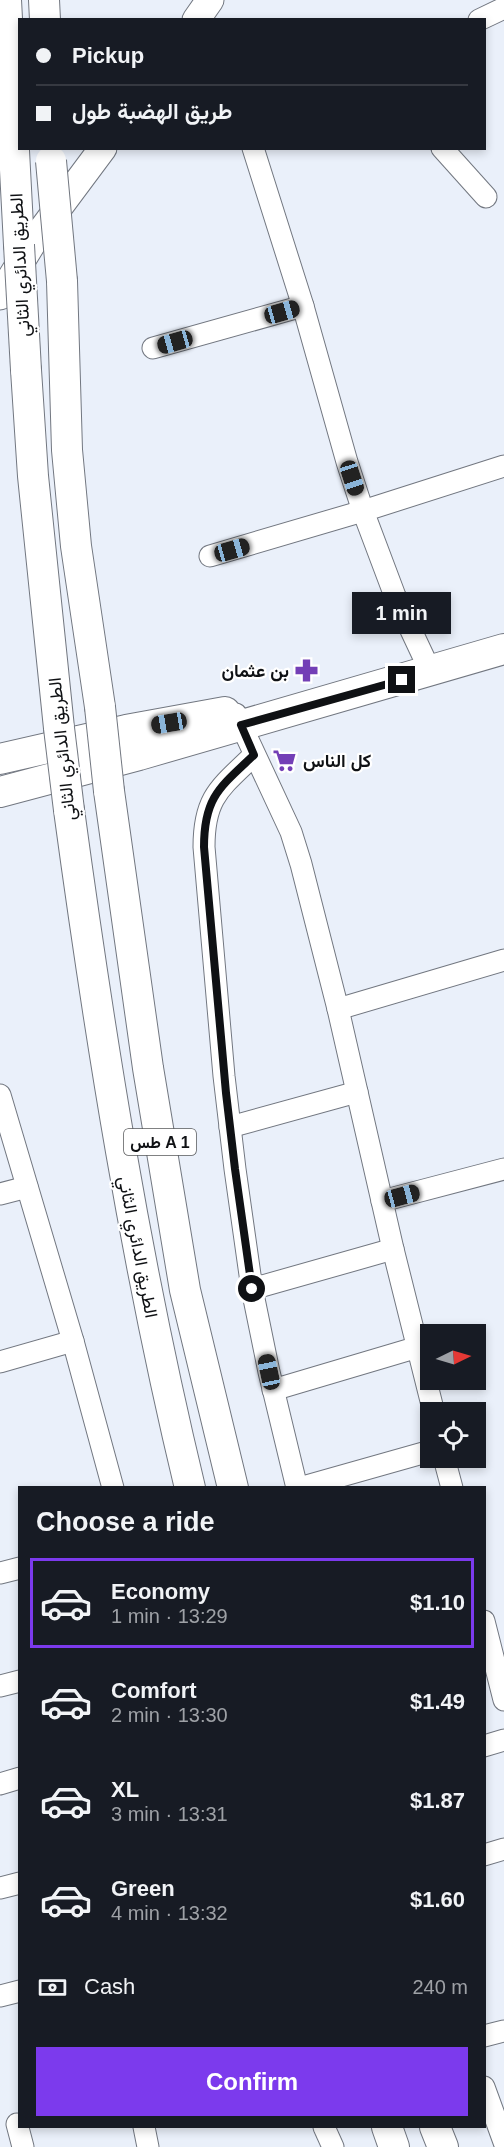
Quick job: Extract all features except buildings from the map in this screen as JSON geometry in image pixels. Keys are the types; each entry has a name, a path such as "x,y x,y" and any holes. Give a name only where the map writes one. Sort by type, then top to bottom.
{"highway":[{"name":"الطريق الدائري الثاني","path":"6,0 33,476 69,810 101,1036 134,1230 190,1486"},
{"path":"44,0 45,18"},
{"name":"الطريق الدائري الثاني","path":"51,155 62,281 67,450 76,546 100,707 109,791 148,1068 185,1290 233,1486"},
{"path":"2,758 126,730 238,718 323,682 425,660 504,631"},
{"path":"2,792 238,718 504,649"},
{"path":"387,2128 394,2147"},
{"path":"435,2128 443,2147"}],"main road":[{"path":"197,18 210,0"},
{"path":"0,296 33,242 102,150"}],"street":[{"path":"483,18 504,8"},
{"path":"254,150 303,306 363,511 395,596 425,660"},
{"path":"444,150 486,197"},
{"path":"153,348 303,306"},
{"path":"210,556 504,466"},
{"path":"238,718 291,832 338,1009 393,1249 431,1402"},
{"path":"254,755 212,798 207,813 204,830 208,901 230,1127 252,1289 273,1390 297,1486"},
{"path":"338,1009 504,960"},
{"path":"230,1127 357,1092"},
{"path":"0,1095 73,1341 111,1486"},
{"path":"382,1201 504,1169"},
{"path":"0,1194 27,1187"},
{"path":"252,1289 393,1249"},
{"path":"0,1362 73,1341"},
{"path":"273,1390 418,1347"},
{"path":"305,1486 420,1454"},
{"path":"447,1468 451,1486"},
{"path":"0,1573 18,1568"},
{"path":"486,1633 504,1700"},
{"path":"0,1686 18,1682"},
{"path":"486,1745 504,1740"},
{"path":"0,1784 18,1779"},
{"path":"486,1854 504,1849"},
{"path":"0,1888 18,1884"},
{"path":"0,1996 18,1992"},
{"path":"486,2036 504,2031"},
{"path":"486,2092 504,2142"},
{"path":"12,2125 23,2147"},
{"path":"144,2128 148,2147"},
{"path":"324,2128 333,2147"}],"place":[{"name":"بن عثمان","path":"307,671"},
{"name":"كل الناس","path":"285,761"}],"route":[{"path":"252,1289 224,1076 204,847 207,813 212,798 254,755 241,725 402,680"}]}
